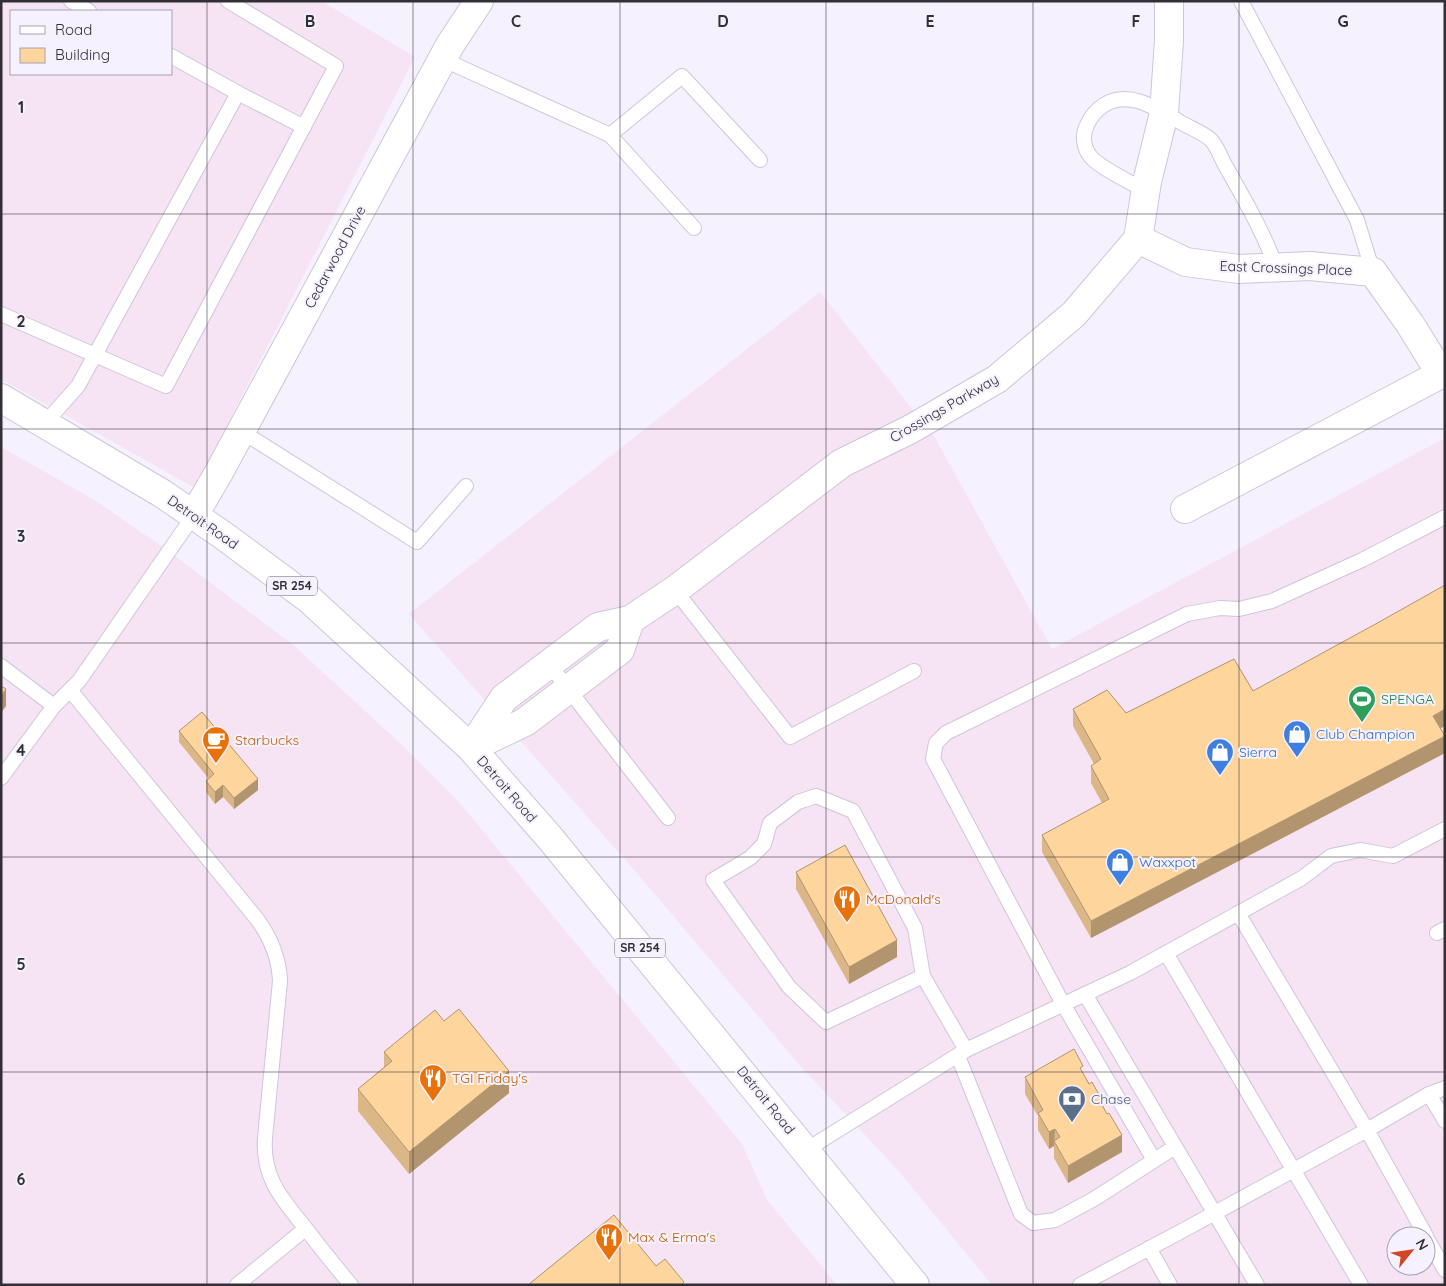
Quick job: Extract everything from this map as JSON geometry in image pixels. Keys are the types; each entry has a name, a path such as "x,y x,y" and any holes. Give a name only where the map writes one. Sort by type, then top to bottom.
{"street":[{"name":"Cedarwood Drive","path":"194,516 442,59 479,1"},
{"path":"1138,238 1146,191 1164,113 1169,41 1169,1"},
{"name":"East Crossings Place","path":"1138,238 1186,262 1239,269 1310,266 1373,272"},
{"name":"Crossings Parkway","path":"471,748 504,698 598,627 630,620 675,590 842,463 911,429 997,379 1074,314 1138,238"},
{"path":"1185,509 1443,373 1373,272"},
{"name":"Detroit Road","path":"1,398 163,494 309,599 471,748 550,838 915,1285"},
{"path":"471,748 525,722 620,650 630,620"}],"lane":[{"path":"71,1 88,10"},
{"path":"1,314 166,386 336,66 228,1"},
{"path":"1241,1 1357,220 1373,272"},
{"path":"172,57 304,127"},
{"path":"442,59 610,135 694,228"},
{"path":"610,135 682,76 760,160"},
{"path":"45,423 78,386 238,93"},
{"path":"1146,191 1091,157 1084,140 1084,132 1090,118 1096,110 1114,99 1126,98 1136,100 1164,113 1211,140 1266,240 1276,267"},
{"path":"241,431 417,542 466,486"},
{"path":"1,778 54,706 79,681 194,516"},
{"path":"1154,1160 1063,1004 934,759 936,743 946,733 1188,614 1220,608 1239,609 1272,601 1362,560 1445,517"},
{"path":"675,590 790,737 914,671"},
{"path":"550,664 668,818"},
{"path":"1,666 54,706"},
{"path":"70,690 257,919 269,938 278,960 280,982 265,1138 265,1159 270,1178 280,1198 351,1285"},
{"path":"922,976 826,1022 789,987 713,880 750,858 764,844 770,823 798,802 816,796 853,811 915,928 922,976 962,1053 1021,1214 1033,1223 1055,1220 1094,1199 1175,1147"},
{"path":"806,1150 962,1053 1130,973 1302,878 1331,856 1360,850 1393,856 1445,829"},
{"path":"1238,912 1367,1130 1420,1226"},
{"path":"1166,953 1361,1285"},
{"path":"1085,994 1257,1285"},
{"path":"1080,1285 1430,1094 1445,1088"},
{"path":"1430,1094 1445,1121"},
{"path":"237,1285 305,1229"},
{"path":"1149,1248 1170,1285"},
{"path":"1436,1254 1445,1270"}],"shaded area":[{"path":"1,1 321,1 415,57 195,488 1,379"},
{"path":"820,292 935,438 1052,649 1445,438 1445,1285 992,1285 898,1170 803,1069 636,872 409,614"},
{"path":"1,447 93,499 171,553 292,644 403,746 458,801 742,1144 767,1200 837,1285 1,1285"}],"building":[{"path":"1445,585 1445,709 1433,716 1445,736 1091,921 1042,835 1109,799 1091,766 1101,759 1073,709 1107,690 1126,713 1234,659 1253,691"},
{"path":"1,686 6,689 1,696"},
{"name":"Starbucks","path":"202,712 258,779 234,798 223,785 215,792 206,781 214,774 179,731"},
{"name":"McDonald's","path":"845,845 897,940 849,967 796,872"},
{"name":"TGI Friday's","path":"459,1009 509,1071 409,1152 358,1089 392,1061 384,1052 435,1010 444,1021"},
{"name":"Chase","path":"1074,1049 1083,1066 1080,1068 1089,1084 1092,1082 1107,1114 1109,1113 1122,1135 1068,1166 1054,1141 1060,1137 1055,1129 1049,1132 1038,1113 1043,1110 1025,1077"},
{"path":"614,1215 656,1266 665,1259 684,1282 681,1285 528,1285"}],"place":[{"name":"SPENGA","path":"1362,723"},
{"name":"Club Champion","path":"1297,758"},
{"name":"Starbucks","path":"216,764"},
{"name":"Sierra","path":"1220,776"},
{"name":"Waxxpot","path":"1120,886"},
{"name":"McDonald's","path":"847,923"},
{"name":"TGI Friday's","path":"433,1102"},
{"name":"Chase","path":"1072,1123"},
{"name":"Max & Erma's","path":"609,1261"}]}
